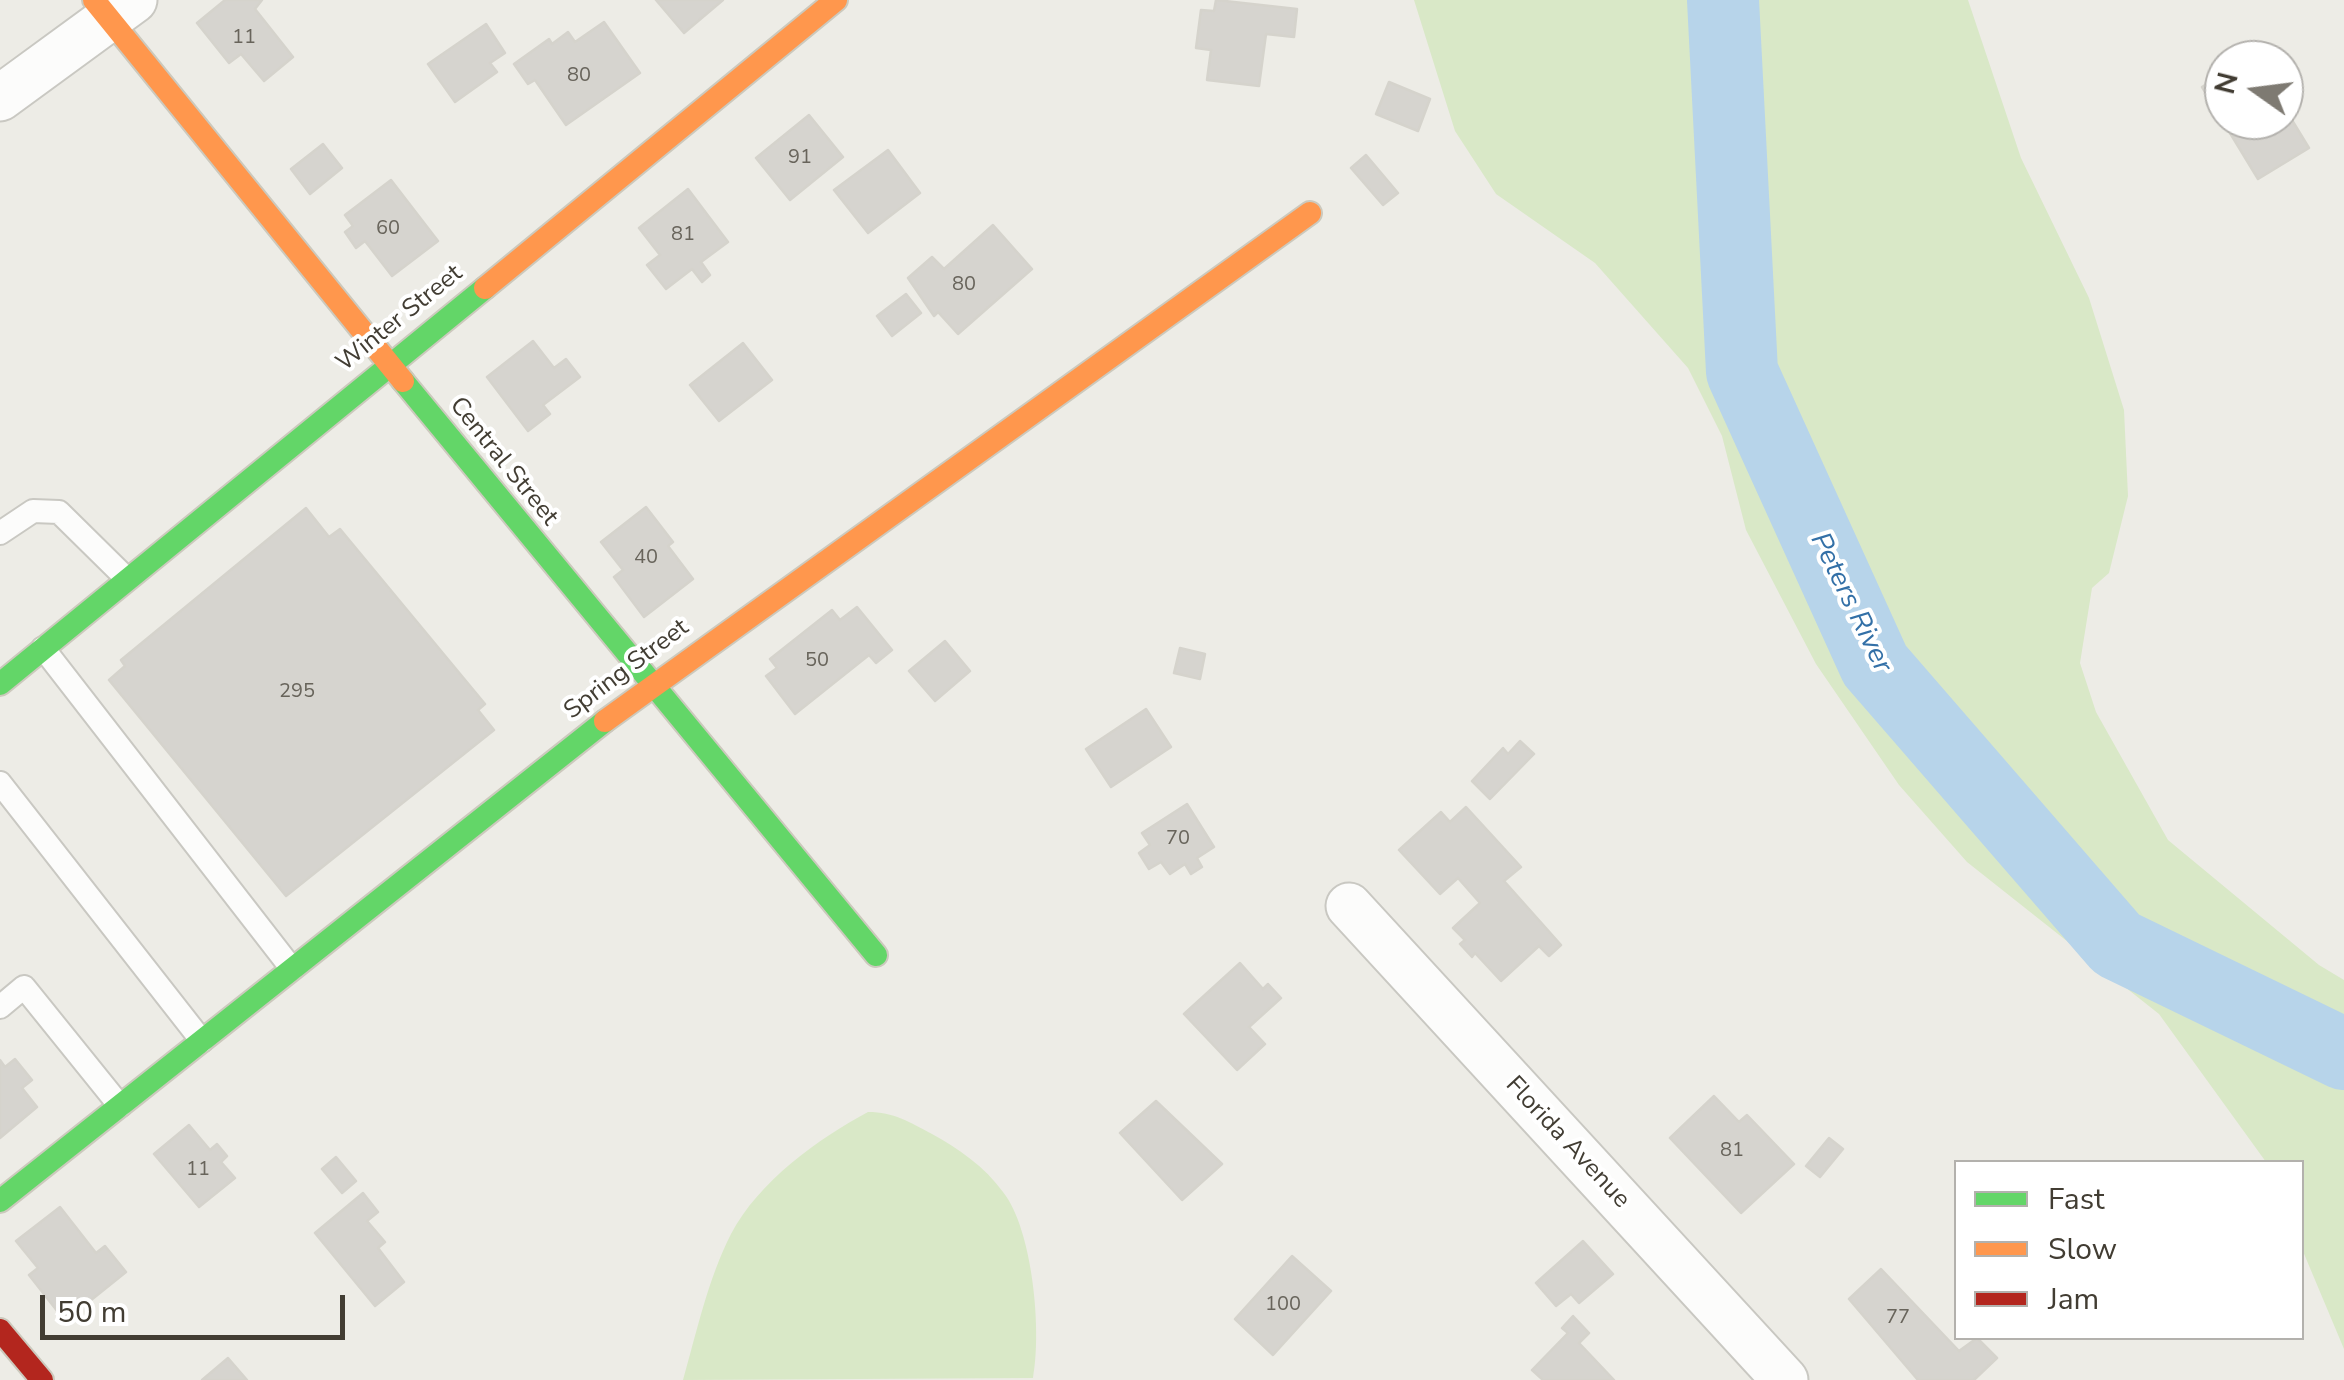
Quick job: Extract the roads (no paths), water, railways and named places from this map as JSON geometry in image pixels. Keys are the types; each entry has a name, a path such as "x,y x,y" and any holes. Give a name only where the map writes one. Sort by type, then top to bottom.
{"street":[{"name":"Winter Street","path":"0,684 836,0"},
{"name":"Central Street","path":"112,6 387,364 876,955"},
{"path":"0,98 112,6"},
{"name":"Spring Street","path":"0,1200 650,685 1310,213"},
{"name":"Florida Avenue","path":"1349,906 1785,1380"},
{"path":"0,1330 42,1380"}],"lane":[{"path":"0,533 33,512 58,512 127,579"},
{"path":"42,648 292,969"},
{"path":"0,783 202,1040"},
{"path":"0,1007 24,987 120,1106"}],"waterway":[{"name":"Peters River","path":"1723,0 1742,372 1875,665 2117,944 2344,1054"}]}
